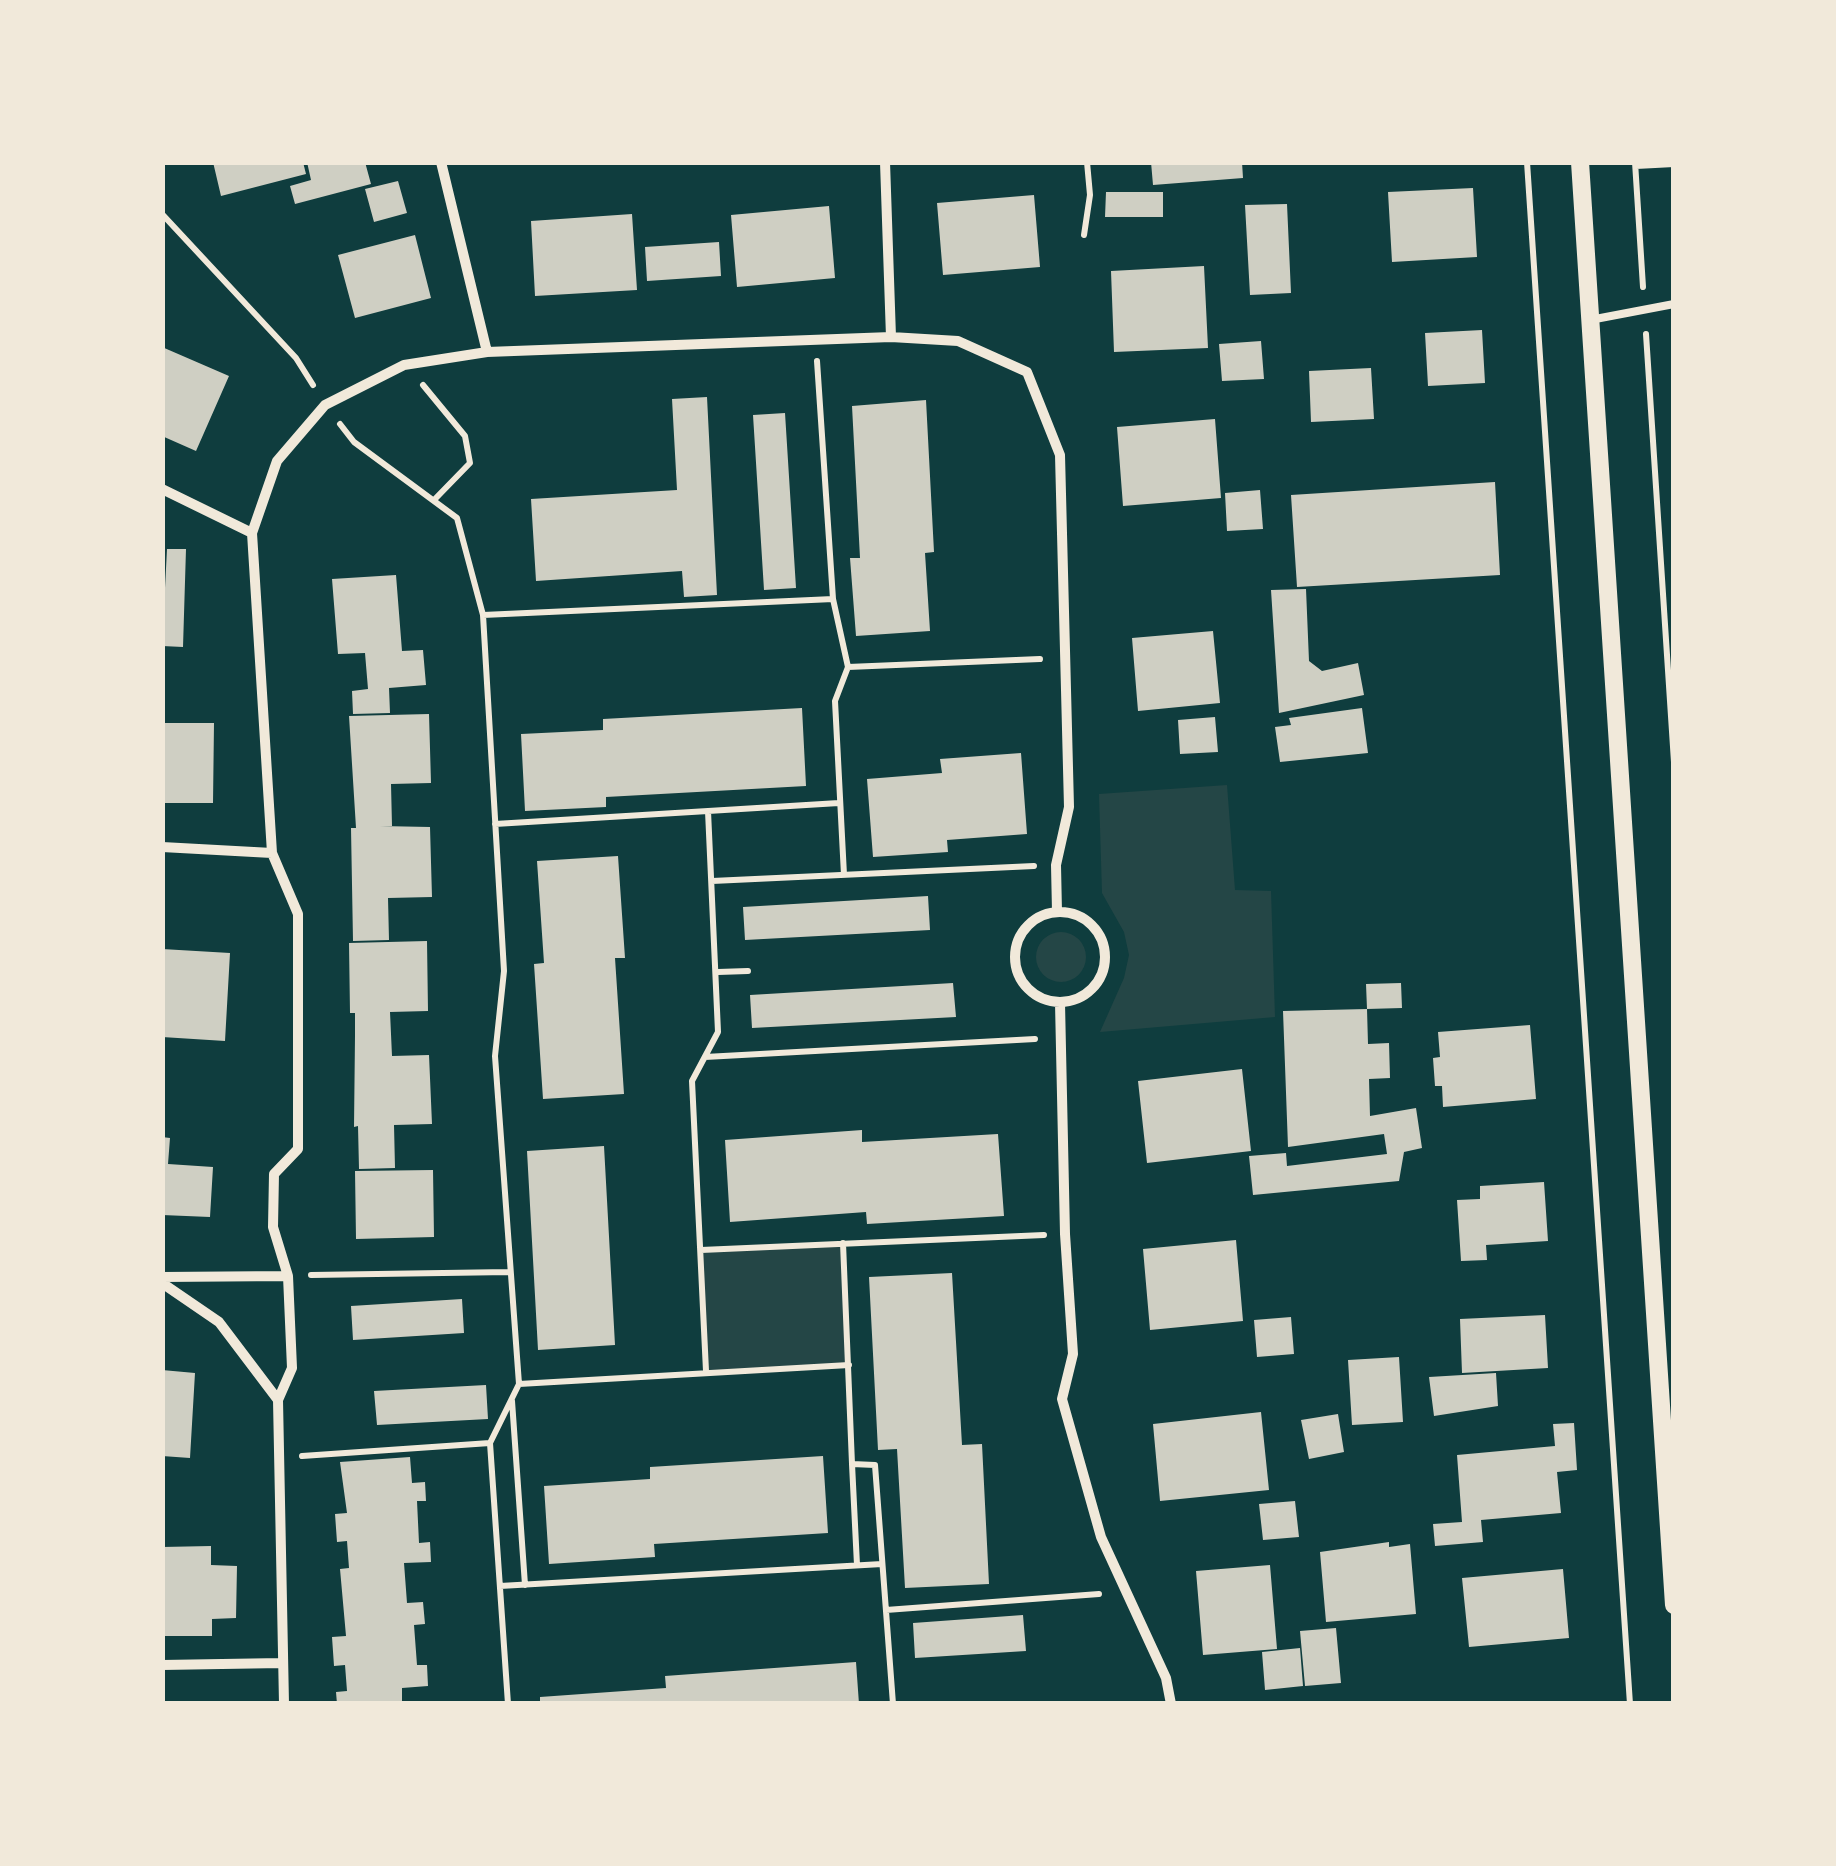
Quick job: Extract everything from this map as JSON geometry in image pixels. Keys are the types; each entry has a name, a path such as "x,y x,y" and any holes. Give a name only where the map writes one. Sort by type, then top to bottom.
{"street":[{"path":"441,162 487,352"},
{"path":"885,162 891,336"},
{"path":"1580,162 1674,1605"},
{"path":"284,1704 278,1400 292,1368 288,1276 273,1227 274,1174 298,1149 298,914 272,853 252,533 277,460 325,405 404,365 487,352 891,336 958,341 1027,372 1060,455 1069,807 1056,864 1057,912"},
{"path":"162,489 252,533"},
{"path":"162,846 272,853"},
{"path":"1057,912 1071,913 1096,928 1106,956 1098,983 1074,1001 1060,1003 1034,995 1017,974 1014,961 1021,934 1031,922 1057,912"},
{"path":"1060,1003 1065,1234 1073,1354 1062,1399 1101,1537 1166,1678 1171,1704"},
{"path":"162,1280 288,1276"},
{"path":"162,1280 219,1322 278,1400"},
{"path":"162,1665 282,1664"}],"lane":[{"path":"1590,320 1674,304"}],"path":[{"path":"1084,234 1090,195 1086,162"},
{"path":"1527,162 1630,1704"},
{"path":"1674,164 1635,164 1674,762"},
{"path":"162,214 296,358 354,442 457,518 484,615 504,971 495,1056 519,1384 490,1443 508,1704"},
{"path":"815,340 833,600 848,667 835,701 844,875"},
{"path":"404,365 466,436 470,463 435,499"},
{"path":"741,594 742,604"},
{"path":"484,615 833,600"},
{"path":"848,667 1066,658"},
{"path":"495,824 839,803"},
{"path":"706,1371 692,1082 718,1032 708,811"},
{"path":"712,881 1056,864"},
{"path":"718,972 748,971"},
{"path":"705,1057 1061,1038"},
{"path":"701,1250 1065,1234"},
{"path":"843,1243 857,1566"},
{"path":"288,1276 510,1272"},
{"path":"519,1384 848,1365"},
{"path":"511,1398 525,1585"},
{"path":"282,1458 490,1443"},
{"path":"852,1464 876,1464 892,1704"},
{"path":"500,1586 882,1564"},
{"path":"886,1610 1125,1592"}],"shaded area":[{"path":"1227,785 1235,890 1271,891 1275,1017 1100,1032 1124,978 1129,955 1124,932 1102,893 1099,794"},
{"path":"1061,932 1078,940 1086,957 1078,974 1061,982 1044,974 1036,957 1044,940"},
{"path":"843,1243 849,1365 706,1371 701,1250"}],"building":[{"path":"213,162 303,162 306,174 221,196"},
{"path":"307,162 365,162 371,184 295,204 290,186 311,180"},
{"path":"1151,162 1242,162 1243,178 1153,185"},
{"path":"398,181 407,213 374,222 365,189"},
{"path":"1473,188 1477,257 1392,262 1388,192"},
{"path":"1106,192 1163,192 1163,217 1105,217"},
{"path":"1034,195 1040,267 943,275 937,203"},
{"path":"1287,204 1291,293 1250,295 1245,205"},
{"path":"829,206 835,278 737,287 731,215"},
{"path":"632,214 637,290 535,296 531,221"},
{"path":"415,235 431,298 355,318 338,255"},
{"path":"719,242 721,276 647,281 645,247"},
{"path":"1204,266 1208,348 1114,352 1111,271"},
{"path":"1482,330 1485,383 1428,386 1425,333"},
{"path":"1261,341 1264,379 1222,381 1219,344"},
{"path":"162,347 229,376 196,451 162,436"},
{"path":"1371,368 1374,419 1311,422 1309,371"},
{"path":"707,397 717,595 684,597 682,571 536,581 531,499 677,490 672,399"},
{"path":"926,400 934,552 925,553 930,631 856,636 850,558 860,558 852,406"},
{"path":"785,413 796,588 764,590 753,415"},
{"path":"1215,419 1221,498 1123,506 1117,427"},
{"path":"1495,482 1500,575 1297,587 1291,495"},
{"path":"1260,490 1263,529 1227,531 1225,493"},
{"path":"167,549 186,549 183,647 162,646"},
{"path":"396,575 402,651 423,650 426,685 389,688 390,713 353,714 352,691 368,689 365,653 338,654 332,579"},
{"path":"1306,589 1309,661 1322,671 1358,663 1364,695 1279,713 1271,590"},
{"path":"1213,631 1220,703 1138,711 1132,638"},
{"path":"802,708 806,786 606,797 606,807 525,811 521,734 603,730 603,719"},
{"path":"1362,708 1368,753 1280,762 1275,727 1291,725 1289,718"},
{"path":"429,714 431,783 391,784 392,826 380,826 430,827 432,897 388,898 389,940 353,941 351,828 356,828 349,716"},
{"path":"1215,717 1218,752 1180,754 1178,720"},
{"path":"162,723 214,723 213,803 162,803"},
{"path":"1021,753 1027,834 947,840 948,852 873,857 867,779 942,773 940,759"},
{"path":"618,856 625,958 615,958 624,1094 543,1099 534,964 544,963 537,861"},
{"path":"928,896 930,930 745,940 743,907"},
{"path":"427,941 428,1011 390,1012 392,1056 429,1055 432,1124 394,1125 395,1168 359,1169 358,1126 354,1127 355,1013 350,1013 349,943"},
{"path":"162,949 230,953 225,1041 162,1037"},
{"path":"953,983 956,1017 752,1028 750,995"},
{"path":"1401,983 1402,1008 1367,1009 1366,984"},
{"path":"1367,1009 1368,1044 1389,1043 1390,1078 1369,1079 1370,1116 1416,1108 1422,1148 1404,1152 1399,1181 1253,1195 1249,1156 1286,1153 1287,1166 1387,1154 1384,1134 1288,1147 1283,1011"},
{"path":"1530,1025 1536,1099 1443,1107 1442,1086 1435,1086 1433,1058 1440,1057 1438,1032"},
{"path":"1242,1069 1251,1151 1147,1163 1138,1081"},
{"path":"862,1130 862,1142 998,1134 1004,1216 867,1224 866,1212 730,1222 725,1140"},
{"path":"162,1137 170,1138 168,1164 213,1167 210,1217 162,1215"},
{"path":"604,1146 615,1345 538,1350 527,1151"},
{"path":"433,1170 434,1237 356,1239 355,1171"},
{"path":"1544,1182 1548,1241 1486,1245 1487,1260 1461,1261 1457,1200 1480,1199 1480,1186"},
{"path":"1236,1240 1243,1321 1150,1330 1143,1249"},
{"path":"952,1273 962,1445 982,1444 989,1584 905,1588 897,1449 878,1450 869,1277"},
{"path":"462,1299 464,1333 353,1340 351,1306"},
{"path":"1545,1315 1548,1368 1462,1373 1460,1319"},
{"path":"1291,1317 1294,1354 1257,1357 1254,1320"},
{"path":"1399,1357 1403,1422 1352,1425 1348,1360"},
{"path":"162,1370 195,1373 190,1458 162,1456"},
{"path":"1496,1373 1498,1406 1434,1416 1429,1377"},
{"path":"486,1385 488,1419 377,1425 374,1391"},
{"path":"1261,1412 1269,1490 1160,1501 1153,1424"},
{"path":"1338,1414 1344,1452 1309,1459 1301,1420"},
{"path":"1574,1423 1577,1470 1557,1472 1561,1513 1481,1520 1483,1542 1435,1546 1433,1524 1462,1522 1457,1455 1555,1446 1553,1424"},
{"path":"823,1456 828,1533 654,1544 655,1557 549,1564 544,1486 650,1479 650,1467"},
{"path":"410,1457 412,1483 425,1482 426,1501 417,1501 419,1543 430,1542 431,1562 404,1563 407,1603 423,1602 425,1624 414,1625 417,1665 427,1665 428,1686 402,1688 402,1704 337,1704 336,1692 347,1691 345,1665 334,1666 332,1637 346,1636 340,1569 349,1568 347,1541 337,1542 335,1514 347,1513 340,1462"},
{"path":"1295,1501 1299,1537 1263,1540 1259,1504"},
{"path":"1389,1542 1389,1547 1410,1544 1416,1614 1326,1622 1320,1552"},
{"path":"211,1546 211,1565 237,1566 236,1618 212,1619 212,1636 162,1636 162,1547"},
{"path":"1270,1565 1277,1649 1203,1655 1196,1571"},
{"path":"1563,1569 1569,1638 1469,1647 1462,1578"},
{"path":"1023,1615 1026,1651 915,1658 913,1623"},
{"path":"1336,1628 1341,1683 1305,1686 1300,1631"},
{"path":"1300,1648 1303,1686 1265,1690 1262,1652"},
{"path":"856,1662 859,1704 540,1704 540,1697 666,1688 665,1676"}]}
